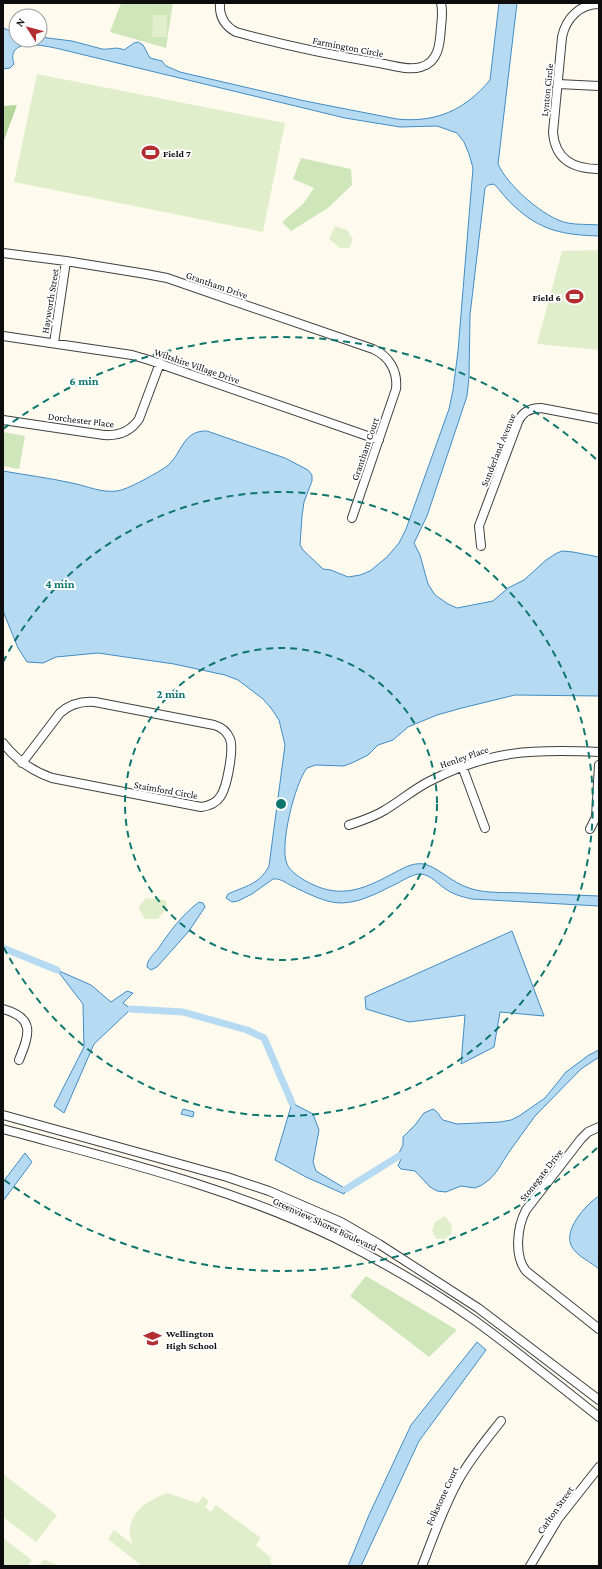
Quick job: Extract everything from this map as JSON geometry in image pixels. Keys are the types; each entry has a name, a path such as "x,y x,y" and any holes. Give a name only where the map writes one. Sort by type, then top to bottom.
{"street":[{"name":"Farmington Circle","path":"220,3 222,19 228,27 236,32 331,54 411,68 425,66 437,54 442,12 441,3"},
{"name":"Lynton Circle","path":"599,4 588,5 580,9 572,15 567,23 562,37 553,132 558,150 567,161 584,169 599,170"},
{"path":"558,84 599,86"},
{"name":"Grantham Drive","path":"3,253 66,261 167,278 373,349 382,354 391,364 395,374 397,386"},
{"name":"Hayworth Street","path":"54,343 66,261"},
{"name":"Wiltshire Village Drive","path":"3,336 132,356 160,363 379,440"},
{"name":"Dorchester Place","path":"3,420 104,435 122,433 130,429 139,419 160,363"},
{"name":"Grantham Court","path":"352,518 397,386"},
{"name":"Sunderland Avenue","path":"481,546 479,526 518,422 523,414 531,409 541,408 599,419"},
{"name":"Staimford Circle","path":"3,743 9,752 22,763 41,774 58,780 197,806 206,806 218,800 223,793 232,748 230,739 225,732 214,725 95,702 86,702 76,703 60,713 22,763"},
{"name":"Henley Place","path":"349,825 385,811 426,783 462,766 495,756 534,751 599,752"},
{"path":"590,829 596,817 599,765"},
{"path":"462,766 485,828"},
{"path":"3,1009 19,1016 27,1026 27,1040 19,1060"},
{"name":"Greenview Shores Boulevard","path":"3,1115 227,1177 269,1191 340,1222 379,1244 478,1308 599,1400"},
{"name":"Stonegate Drive","path":"599,1127 585,1135 526,1210 522,1219 518,1247 520,1262 526,1271 599,1329"},
{"name":"Greenview Shores Boulevard","path":"3,1129 215,1189 264,1207 335,1238 375,1258 409,1278 474,1320 599,1417"},
{"path":"137,1166 141,1153"},
{"name":"Folkstone Court","path":"422,1566 449,1499 458,1481 479,1449 501,1421"},
{"name":"Carlton Street","path":"530,1566 558,1519 599,1467"}],"green space":[{"path":"121,3 173,3 166,48 110,32"},
{"path":"153,15 167,15 167,37 152,37"},
{"name":"Field 7","path":"37,74 285,123 263,232 14,182"},
{"path":"17,105 3,143 3,106"},
{"path":"301,158 351,169 352,185 328,208 291,231 282,222 303,204 314,188 293,179"},
{"path":"335,226 347,230 353,239 349,248 340,248 329,239"},
{"name":"Field 6","path":"599,250 599,350 537,344 562,251"},
{"path":"3,432 25,436 19,469 3,466"},
{"path":"146,898 166,900 167,908 158,919 145,919 138,908"},
{"path":"445,1216 452,1225 451,1234 445,1239 436,1239 432,1231 435,1222"},
{"path":"366,1276 457,1330 429,1357 350,1296"},
{"path":"3,1474 57,1515 36,1542 3,1517"},
{"path":"167,1493 198,1503 203,1496 209,1502 205,1507 211,1512 216,1505 261,1538 256,1545 271,1558 270,1562 273,1566 142,1566 108,1539 114,1530 132,1544 130,1530 135,1515 143,1506"},
{"path":"3,1538 32,1560 28,1566 3,1566"},
{"path":"44,1559 59,1566 38,1566"}],"water":[{"path":"499,3 517,3 498,164 518,191 538,208 559,220 568,223 599,225 599,236 564,233 543,226 533,221 510,203 494,184 488,185 485,188 470,315 469,377 467,396 427,516 414,543 420,555 428,584 435,595 457,608 493,601 508,588 524,580 546,560 562,551 599,557 599,696 515,695 462,708 437,715 408,727 393,740 378,745 368,755 344,766 316,765 307,768 302,776 293,800 287,830 285,855 287,864 299,877 318,887 329,890 346,891 362,888 407,866 424,864 463,886 476,890 599,896 599,906 472,899 453,893 432,878 421,874 409,877 371,896 356,901 335,903 304,892 278,879 273,879 252,894 238,901 232,902 226,898 228,894 246,887 256,881 269,866 285,745 279,720 263,699 238,680 225,675 174,664 98,653 56,657 43,663 27,662 18,648 3,611 3,471 63,481 100,490 117,491 135,485 166,467 176,456 187,439 199,432 207,431 285,458 308,470 312,475 312,481 304,502 302,516 300,545 303,550 323,569 331,570 348,577 360,575 370,571 387,557 399,543 406,529 449,409 458,351 473,168 464,142 457,133 437,126 400,127 345,118 48,47 48,38 72,41 102,49 118,48 124,50 138,42 143,45 150,58 162,61 166,66 180,72 305,101 397,119 424,119 449,112 460,107 490,80"},
{"path":"3,28 8,30 8,48 17,48 13,54 14,64 10,68 3,69"},
{"path":"199,902 203,903 205,907 189,931 157,967 151,970 147,967 149,960 172,930 187,912"},
{"path":"512,931 544,1016 500,1012 494,1047 461,1064 465,1015 409,1022 366,1009 365,997"},
{"path":"57,970 91,985 111,1002 127,991 133,993 123,1003 131,1009 94,1044 64,1113 54,1106 84,1047 83,1004"},
{"path":"599,1050 599,1057 581,1069 535,1116 497,1171 482,1185 475,1188 461,1186 446,1192 437,1191 430,1187 415,1171 401,1169 398,1166 401,1159 398,1155 403,1145 403,1137 424,1113 433,1109 443,1120 457,1124 511,1120 545,1098 566,1072 589,1055"},
{"path":"292,1103 313,1114 319,1130 313,1162 316,1171 346,1189 344,1194 306,1177 275,1160"},
{"path":"183,1109 194,1112 193,1117 181,1114"},
{"path":"25,1153 32,1162 3,1201 3,1182"},
{"path":"599,1196 599,1269 575,1251 570,1241 570,1233 582,1211"},
{"path":"477,1342 486,1350 419,1441 361,1566 348,1566 369,1515 411,1425"}],"waterway":[{"path":"3,948 57,970"},
{"path":"131,1009 183,1012 247,1030 264,1038 292,1103"},
{"path":"346,1189 399,1156"}],"place":[{"name":"Field 7","path":"150,153"},
{"name":"Field 6","path":"574,297"},
{"name":"Wellington High School","path":"153,1339"}]}
